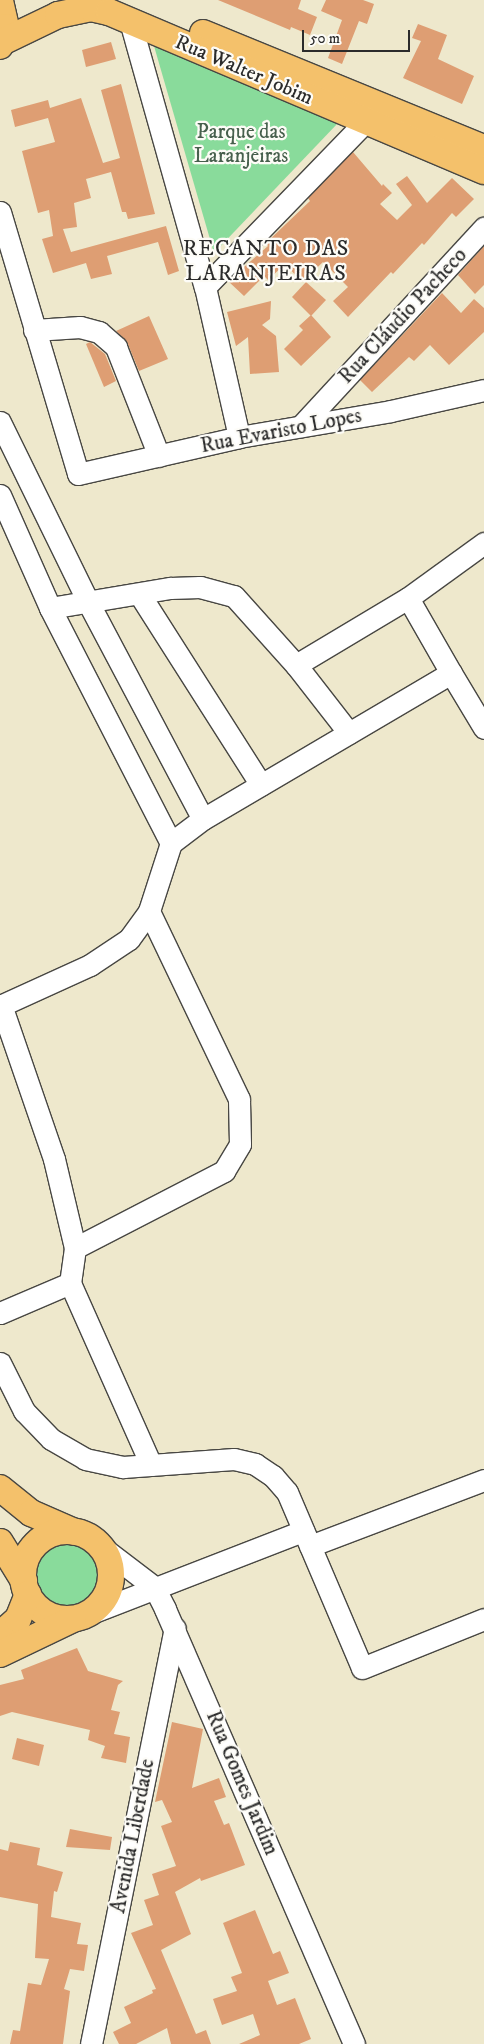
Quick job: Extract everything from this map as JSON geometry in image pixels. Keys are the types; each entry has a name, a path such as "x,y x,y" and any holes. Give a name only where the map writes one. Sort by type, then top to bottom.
{"main road":[{"path":"0,1 6,27 1,44"},
{"name":"Rua Walter Jobim","path":"1,44 58,15 91,8 126,10 484,148"},
{"name":"Rua Walter Jobim","path":"126,10 366,121 484,171"},
{"path":"0,1488 31,1513 75,1532 99,1545 108,1557 110,1583 106,1596 80,1617 0,1654"},
{"path":"0,1635 18,1619 26,1587 28,1554 37,1543 48,1535 75,1532"},
{"path":"0,1542 26,1587 46,1614 80,1617"}],"street":[{"path":"126,10 204,287 239,437"},
{"path":"204,287 366,121"},
{"path":"0,212 7,263 34,330 80,327 99,332 116,347 159,456"},
{"name":"Rua Cláudio Pacheco","path":"301,426 484,228"},
{"name":"Rua Evaristo Lopes","path":"34,330 78,474 239,437 484,390"},
{"path":"0,422 88,604 203,819"},
{"path":"0,495 50,608 171,842"},
{"path":"296,665 408,598 484,542"},
{"path":"50,608 88,604 170,588 200,587 234,596 296,665 349,733"},
{"path":"140,595 261,785"},
{"path":"408,598 484,728"},
{"path":"151,1465 70,1283 75,1248 54,1159 1,1005 90,965 129,939 149,911 171,842 203,819 451,673"},
{"path":"75,1248 224,1172 240,1144 239,1099 149,911"},
{"path":"0,1313 70,1283"},
{"path":"0,1363 24,1411 51,1439 85,1459 123,1467 234,1460 255,1464 273,1476 287,1492 362,1668 484,1619"},
{"path":"80,1617 154,1587 484,1480"},
{"name":"Rua Gomes Jardim","path":"99,1545 154,1587 174,1628 354,2044"},
{"name":"Avenida Liberdade","path":"91,2044 174,1628"}],"green space":[{"name":"Parque das Laranjeiras","path":"154,46 338,123 214,253"},
{"path":"76,1538 88,1544 97,1553 103,1565 101,1585 93,1596 76,1606 62,1606 45,1596 37,1585 35,1565 45,1548 56,1540"}],"building":[{"path":"218,0 301,0 298,9 317,17 310,35 291,27 290,30"},
{"path":"326,0 363,0 374,4 367,24 359,21 342,64 328,58 342,20 321,11"},
{"path":"418,24 447,35 438,59 474,76 462,104 403,78 421,41 412,38"},
{"path":"111,42 116,59 86,67 82,50"},
{"path":"121,84 155,214 128,219 126,212 122,212 111,172 86,179 91,198 74,203 77,227 63,229 71,252 166,226 179,271 168,275 158,242 107,256 112,274 91,279 86,263 53,273 42,239 53,236 49,210 38,213 22,151 55,142 48,118 15,127 11,110 48,100 50,108 81,98 103,163 120,158 101,90"},
{"path":"353,152 382,186 383,184 392,193 380,204 397,220 412,205 396,184 407,176 427,203 452,178 474,199 456,217 452,213 424,245 422,243 393,274 391,272 348,317 333,301 348,287 323,262 302,282 285,264 268,280 264,276 244,296 228,281 268,246 266,243 310,201 308,198"},
{"path":"484,246 484,285 475,294 458,275"},
{"path":"306,282 326,300 311,316 292,297"},
{"path":"442,293 461,313 474,299 484,308 484,332 449,365 430,345 414,361 409,357 372,392 360,380"},
{"path":"271,301 270,319 262,325 276,336 279,372 250,374 248,337 236,346 227,312"},
{"path":"311,315 331,337 301,366 284,349 303,330 299,326"},
{"path":"149,316 168,359 139,371 127,342 116,331"},
{"path":"90,342 105,354 116,381 104,387 86,344"},
{"path":"77,1648 88,1671 123,1681 118,1685 111,1710 120,1712 114,1734 130,1737 126,1763 101,1758 105,1746 88,1740 90,1730 12,1712 0,1716 0,1685 24,1679 21,1670"},
{"path":"172,1722 203,1729 192,1788 219,1778 226,1797 214,1801 224,1825 229,1823 245,1865 201,1881 200,1878 175,1892 191,1934 161,1950 196,2034 206,2030 211,2044 171,2044 167,2028 136,2044 119,2044 113,2032 131,2023 124,2007 153,1993 152,1990 156,1989 131,1933 153,1925 144,1900 159,1895 152,1874 176,1866 161,1826 172,1822 162,1800 155,1802"},
{"path":"17,1738 44,1745 39,1766 12,1759"},
{"path":"70,1829 112,1837 110,1850 66,1847"},
{"path":"10,1842 40,1848 37,1865 63,1872 57,1892 54,1891 51,1917 81,1923 77,1944 88,1945 84,1971 70,1969 64,1989 70,1991 63,2044 10,2044 13,2030 20,2031 28,1983 41,1985 49,1959 35,1958 38,1904 0,1897 0,1849 8,1851"},
{"path":"255,1910 273,1954 280,1951 289,1973 268,1981 277,2005 295,1998 311,2039 299,2044 239,2044 260,2035 253,2014 222,2025 213,1999 237,1991 231,1977 242,1973 223,1923"}],"district":[{"name":"RECANTO DAS LARANJEIRAS","path":"266,260"}]}
